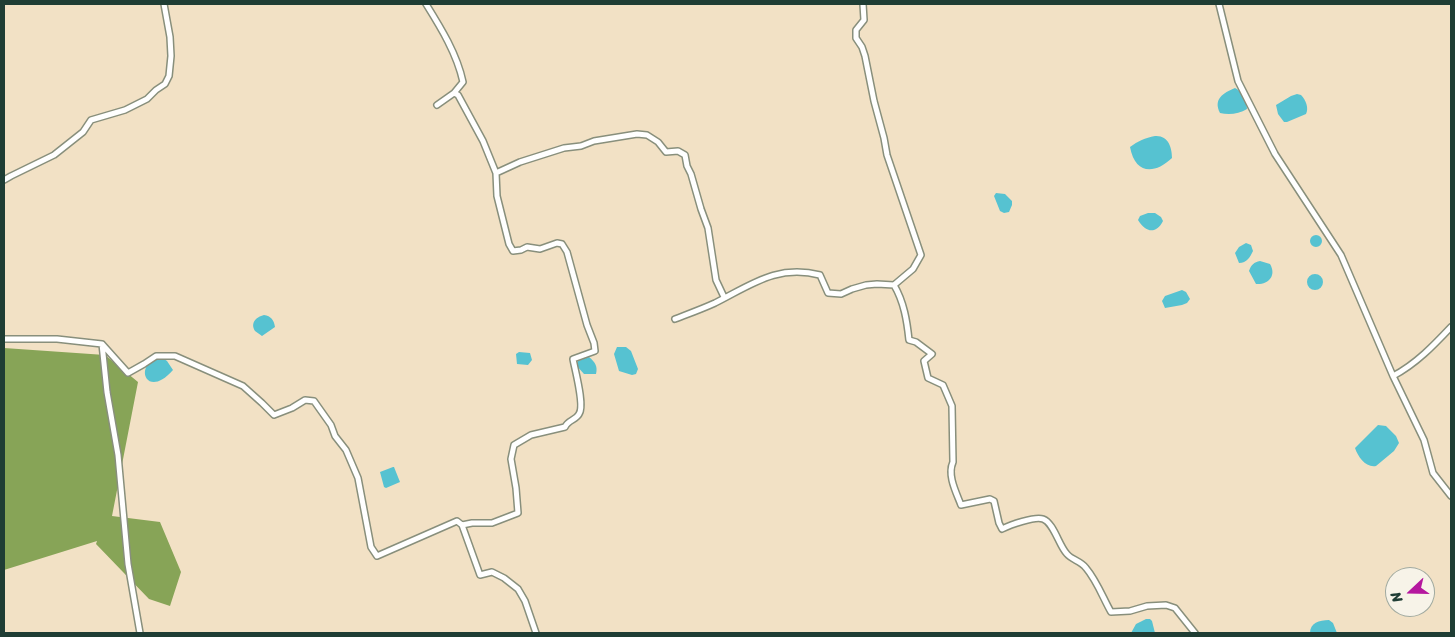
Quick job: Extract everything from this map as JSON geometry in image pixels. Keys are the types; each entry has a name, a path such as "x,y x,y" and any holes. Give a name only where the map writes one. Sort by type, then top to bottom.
{"street":[{"path":"4,180 54,155 83,132 91,120 124,110 147,99 165,84 170,76 171,56 164,4"},
{"path":"426,4 444,34 460,68 463,82 454,93 437,105"},
{"path":"675,319 724,298 759,279 774,274 800,272 820,275 828,292 841,294 872,284 894,285 913,269 921,255 887,155 862,47 856,38 856,30 864,20 863,4"},
{"path":"1219,4 1238,81 1275,154 1341,255 1393,376 1424,440 1433,473 1451,496"},
{"path":"454,93 458,95 479,133 496,172 497,196 509,244 513,251 527,247 540,249 557,243 562,244 567,252 595,351 573,359 582,408 579,416 568,422 565,427 531,435 514,445 511,459 518,513 492,524 472,523 462,525"},
{"path":"496,172 564,148 636,134 647,135 658,142 666,152 678,151 685,155 700,209 708,228 716,280 724,298"},
{"path":"894,285 904,310 909,340 916,342 932,354 924,361 928,378 943,386 952,406 953,462 950,468 953,484 961,505 990,498 994,501 1002,529 1038,518 1045,520 1050,524 1067,555 1081,562 1087,569 1111,612 1166,605 1175,608 1195,633"},
{"path":"1393,376 1406,369 1432,348 1451,327"},
{"path":"4,339 57,339 102,344 128,373 156,356 175,356 243,386 274,415 292,408 305,400 314,401 331,425 335,436 346,450 358,478 371,547 377,556 457,521 462,525 480,575 492,572 504,578 518,589 525,601 536,633"},
{"path":"102,344 118,455 128,564 140,633"}],"green space":[{"path":"4,348 105,355 138,382 112,516 160,522 181,572 170,606 149,599 96,544 97,541 4,570"}],"water":[{"path":"1235,88 1244,97 1247,109 1234,114 1220,113 1218,104 1220,97"},
{"path":"1297,94 1301,95 1306,102 1306,114 1284,122 1278,114 1276,105"},
{"path":"1155,136 1163,137 1168,142 1172,158 1159,167 1146,169 1136,162 1130,147 1142,140"},
{"path":"996,193 1005,194 1012,201 1009,212 1004,213 1000,211 994,196"},
{"path":"1155,213 1163,221 1154,230 1147,229 1138,220 1140,216"},
{"path":"1318,235 1321,236 1321,246 1314,247 1311,246 1310,239 1311,236"},
{"path":"1246,243 1251,245 1253,251 1246,261 1239,263 1235,253 1239,247"},
{"path":"1260,261 1270,264 1272,276 1264,283 1256,284 1249,271 1253,264"},
{"path":"1315,274 1323,282 1315,290 1307,282"},
{"path":"1182,290 1186,292 1190,299 1187,303 1165,308 1162,301 1165,296"},
{"path":"264,315 272,319 275,327 262,336 255,331 253,325 256,319"},
{"path":"617,347 626,347 631,351 638,369 636,374 632,375 619,371 614,354"},
{"path":"519,352 530,353 532,360 528,365 517,364 516,354"},
{"path":"161,357 167,361 173,370 164,379 156,382 150,381 146,377 145,372 147,366 152,361"},
{"path":"589,357 596,364 596,374 584,374 576,365 578,361"},
{"path":"1378,425 1386,426 1396,436 1399,443 1394,451 1376,466 1372,466 1363,461 1355,448"},
{"path":"394,467 400,482 386,488 384,487 380,472"},
{"path":"1146,619 1152,621 1155,633 1131,633 1136,624"},
{"path":"1329,620 1333,623 1337,633 1310,633 1313,624"}]}
